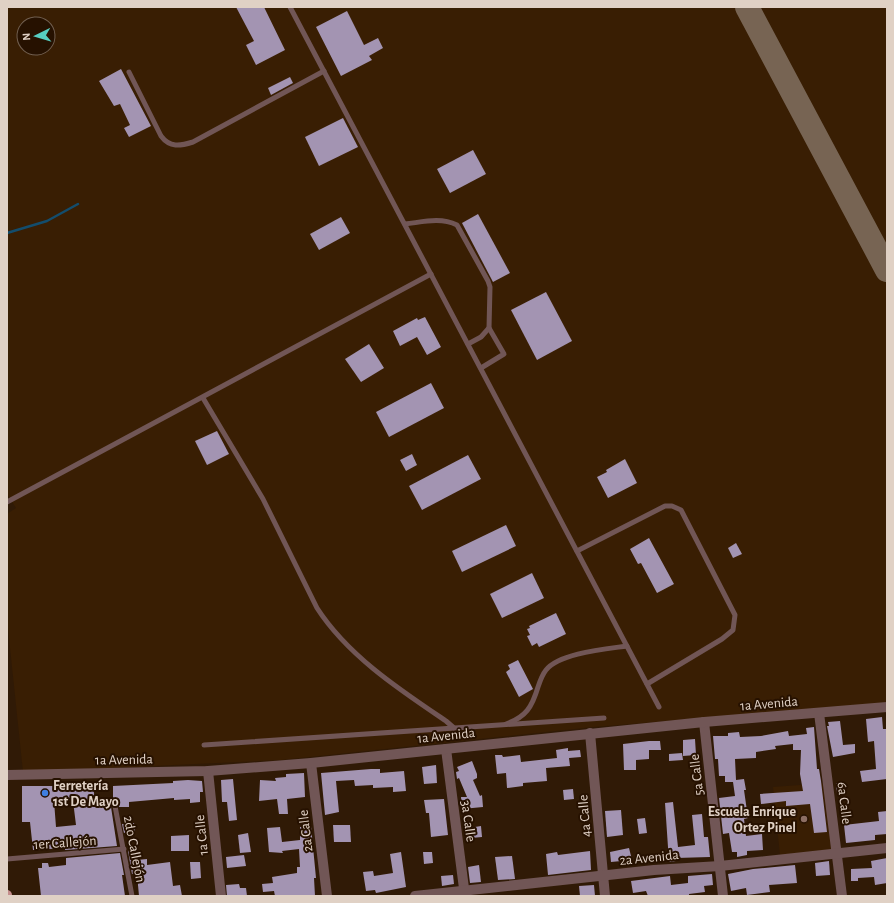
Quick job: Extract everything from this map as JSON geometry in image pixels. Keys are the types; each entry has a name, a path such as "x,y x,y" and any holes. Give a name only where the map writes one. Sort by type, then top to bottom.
{"street":[{"name":"1a Avenida","path":"7,776 208,771 311,763 590,733 887,707"},
{"name":"6a Calle","path":"819,713 842,896"},
{"name":"5a Calle","path":"704,722 724,896"},
{"name":"4a Calle","path":"590,733 605,896"},
{"name":"3a Calle","path":"446,749 465,893"},
{"name":"2a Calle","path":"311,763 328,896"},
{"name":"1a Calle","path":"208,771 221,896"},
{"name":"2a Avenida","path":"415,896 465,893 654,870 720,866 887,848"}],"lane":[{"path":"290,7 659,706"},
{"path":"129,72 165,142 180,146 193,142 324,71"},
{"path":"405,224 439,220 448,221 457,225 488,281 490,287 488,328 504,354 481,368"},
{"path":"7,502 203,398 431,274"},
{"path":"468,344 481,337 488,328"},
{"path":"203,398 263,499 317,608 326,621 382,676 446,720 454,728"},
{"path":"577,551 664,506 672,506 681,510 735,615 736,622 733,630 722,639 647,684"},
{"path":"497,726 519,719 529,709 546,669 555,663 568,657 627,646"},
{"path":"204,744 604,718"},
{"name":"2do Callejón","path":"115,806 132,896"},
{"name":"1er Callejón","path":"7,859 124,849"}],"shaded area":[{"path":"7,7 887,7 887,703 594,727 281,760 23,772 7,619 7,514 16,508 7,494"},
{"name":"Escuela Enrique Ortez Pinel","path":"826,783 834,850 780,855 773,787"}],"building":[{"path":"236,7 264,7 285,50 256,65 246,45 254,41"},
{"path":"347,11 364,45 378,38 383,48 369,56 372,60 341,76 316,27"},
{"path":"121,69 151,126 129,137 124,128 130,125 120,104 114,106 99,81"},
{"path":"290,77 293,83 271,95 268,88"},
{"path":"343,118 358,147 319,166 305,137"},
{"path":"473,150 486,174 450,193 437,169"},
{"path":"478,214 510,273 493,282 462,223"},
{"path":"341,217 350,233 319,250 310,234"},
{"path":"546,292 572,341 537,360 511,310"},
{"path":"425,317 441,347 427,355 417,337 400,346 393,331 417,318 418,320"},
{"path":"369,344 384,368 361,382 345,359"},
{"path":"431,383 444,408 389,437 376,412"},
{"path":"217,431 229,454 207,465 195,441"},
{"path":"412,454 417,465 406,471 400,460"},
{"path":"468,455 481,479 422,510 409,486"},
{"path":"625,459 637,483 608,498 597,477 607,472 606,470"},
{"path":"506,525 516,546 462,572 452,551"},
{"path":"649,538 674,584 657,593 641,563 638,564 630,549"},
{"path":"736,543 742,554 733,558 728,548"},
{"path":"532,573 544,598 502,618 490,594"},
{"path":"556,613 566,634 539,647 537,643 532,646 527,636 530,635 527,629 530,628 529,626"},
{"path":"518,660 533,689 519,697 506,672 510,669 508,665"},
{"path":"882,717 883,729 887,729 887,779 862,782 860,771 876,769 874,741 868,742 866,719"},
{"path":"840,721 843,745 855,744 855,753 833,757 827,726 829,726 828,722"},
{"path":"814,727 817,769 819,769 821,781 827,832 814,833 810,804 786,806 786,801 761,804 760,794 803,791 800,774 801,750 793,750 793,744 775,746 776,749 756,752 756,758 735,759 736,780 744,779 746,790 744,790 748,818 744,819 746,836 762,834 763,850 747,851 747,855 737,857 737,852 732,852 729,833 723,834 719,798 735,796 733,782 725,782 725,776 719,776 718,759 715,759 713,736 728,736 728,733 739,732 740,737 761,736 788,731 789,736 807,734 806,728"},
{"path":"695,739 696,755 683,756 683,740"},
{"path":"660,741 661,750 649,750 649,759 636,760 636,770 624,770 623,744"},
{"path":"568,748 568,751 580,750 581,757 569,758 570,766 546,768 547,781 523,783 523,786 507,788 506,773 497,774 495,755 502,755 503,757 520,755 521,762 557,758 556,750"},
{"path":"682,753 683,760 669,761 669,754"},
{"path":"472,761 477,774 477,778 473,780 480,796 482,795 483,807 462,809 461,797 467,797 459,778 457,779 456,772 459,771 457,767"},
{"path":"436,765 437,783 424,784 422,767"},
{"path":"380,769 380,773 404,771 406,791 393,792 393,787 373,788 373,785 355,786 354,780 336,781 339,812 325,815 321,773"},
{"path":"304,773 305,797 287,799 288,814 279,814 277,799 259,801 260,780 276,781 275,778 286,777 286,774"},
{"path":"233,779 237,820 229,821 227,802 222,802 221,780"},
{"path":"173,781 202,781 203,792 200,792 200,802 190,803 190,799 174,800 174,798 129,802 129,807 119,807 117,802 112,803 111,807 117,846 65,850 65,848 33,850 30,822 22,822 22,786 82,786 82,788 93,786 95,800 113,798 113,786 173,783","holes":["54,801 73,801 76,825 56,827"]},
{"path":"836,783 845,783 846,792 837,793"},
{"path":"573,789 574,799 564,800 563,790"},
{"path":"444,799 448,835 431,837 429,813 426,813 424,800"},
{"path":"673,802 678,847 695,845 692,815 702,814 704,837 708,837 710,857 676,858 676,861 669,862 665,803"},
{"path":"621,810 623,835 607,837 605,811"},
{"path":"887,811 887,834 875,835 875,840 846,843 844,825 879,821 878,812"},
{"path":"645,818 647,833 639,834 637,819"},
{"path":"134,823 135,833 124,833 122,824"},
{"path":"333,825 350,825 351,842 334,842"},
{"path":"311,826 316,878 314,878 315,896 275,896 274,891 263,892 262,884 273,883 272,877 297,873 297,867 300,867 299,849 282,851 283,853 269,852 267,828 280,827 282,842 300,840 300,827"},
{"path":"481,826 482,837 471,838 469,828"},
{"path":"248,833 251,852 240,853 238,835"},
{"path":"189,835 189,851 171,851 171,836"},
{"path":"136,848 137,860 147,859 147,865 170,862 173,886 180,885 182,896 139,896 137,874 132,874 128,851"},
{"path":"629,848 632,860 611,862 610,852"},
{"path":"590,851 591,870 548,875 546,854 557,852 558,855"},
{"path":"401,852 406,887 376,893 375,890 366,891 363,872 373,871 374,876 393,873 390,854"},
{"path":"423,852 432,852 433,863 424,864"},
{"path":"120,853 124,875 122,875 125,896 41,896 38,868 42,868 42,863 48,863 49,867 66,865 66,858"},
{"path":"244,855 246,866 227,868 226,857"},
{"path":"512,856 515,879 498,880 495,857"},
{"path":"887,858 887,883 875,885 874,877 858,878 858,881 851,881 851,869 872,868 871,861"},
{"path":"829,861 830,875 816,876 815,863"},
{"path":"190,862 200,862 201,878 191,879"},
{"path":"479,865 481,882 470,883 468,867"},
{"path":"795,865 797,883 769,885 770,892 747,895 746,888 731,891 728,874 753,869"},
{"path":"712,874 713,885 704,886 705,892 689,894 689,896 648,896 646,891 633,893 631,881 670,876 671,885 688,883 688,876"},
{"path":"453,875 454,884 442,886 441,876"},
{"path":"239,884 240,888 246,888 247,896 227,896 226,885"},
{"path":"594,885 595,896 580,896 579,886"}],"waterway":[{"path":"7,233 47,221 78,204"}],"taxiway":[{"path":"747,7 887,270"}],"place":[{"name":"Ferretería 1st De Mayo","path":"45,793"},
{"name":"Escuela Enrique Ortez Pinel","path":"804,819"}]}
